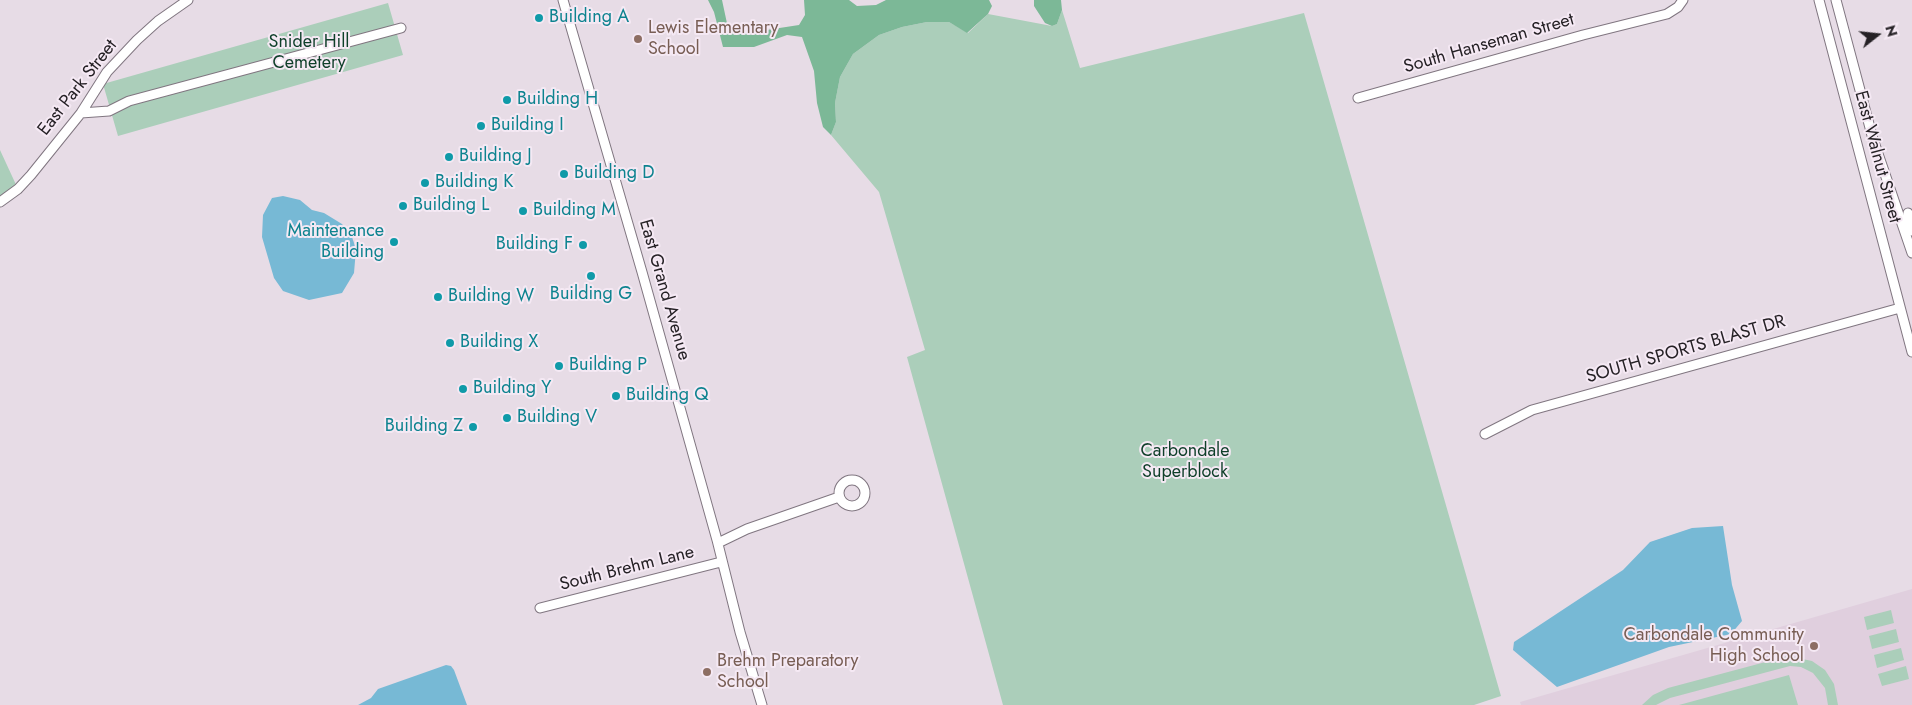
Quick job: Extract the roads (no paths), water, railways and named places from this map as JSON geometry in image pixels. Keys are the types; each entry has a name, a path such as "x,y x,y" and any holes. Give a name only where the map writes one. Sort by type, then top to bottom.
{"street":[{"name":"East Park Street","path":"0,202 24,182 81,113 107,72 158,21 188,0"},
{"name":"East Grand Avenue","path":"563,0 642,270 762,705"},
{"name":"South Hanseman Street","path":"1358,98 1583,34 1667,14 1678,7 1683,0"},
{"name":"East Walnut Street","path":"1819,0 1912,352"},
{"path":"1836,0 1873,139 1912,254"},
{"path":"81,113 109,111 129,101 401,28"},
{"path":"1908,213 1912,231"},
{"name":"SOUTH SPORTS BLAST DR","path":"1485,434 1532,410 1900,308"},
{"path":"718,543 747,529 839,497"},
{"name":"South Brehm Lane","path":"540,608 721,562"}],"water":[{"path":"283,196 300,200 312,210 324,213 342,224 352,237 356,249 354,273 342,293 309,300 283,291 274,278 262,237 263,215 272,198"},
{"path":"1723,526 1732,585 1742,621 1731,634 1669,647 1557,687 1513,650 1514,642 1623,570 1650,542 1692,528"},
{"path":"446,665 451,666 454,670 467,705 358,705 371,698 378,689"}],"place":[{"name":"Building A","path":"539,18"},
{"name":"Lewis Elementary School","path":"638,39"},
{"name":"Building H","path":"507,100"},
{"name":"Building I","path":"481,126"},
{"name":"Building J","path":"449,157"},
{"name":"Building D","path":"564,174"},
{"name":"Building K","path":"425,183"},
{"name":"Building L","path":"403,206"},
{"name":"Building M","path":"523,211"},
{"name":"Maintenance Building","path":"394,242"},
{"name":"Building F","path":"583,245"},
{"name":"Building G","path":"591,276"},
{"name":"Building W","path":"438,297"},
{"name":"Building X","path":"450,343"},
{"name":"Building P","path":"559,366"},
{"name":"Building Y","path":"463,389"},
{"name":"Building Q","path":"616,396"},
{"name":"Building V","path":"507,418"},
{"name":"Building Z","path":"473,427"},
{"name":"Carbondale Community High School","path":"1814,646"},
{"name":"Brehm Preparatory School","path":"707,672"}],"park label":[{"name":"Snider Hill Cemetery","path":"309,53"},
{"name":"Carbondale Superblock","path":"1185,462"}]}
